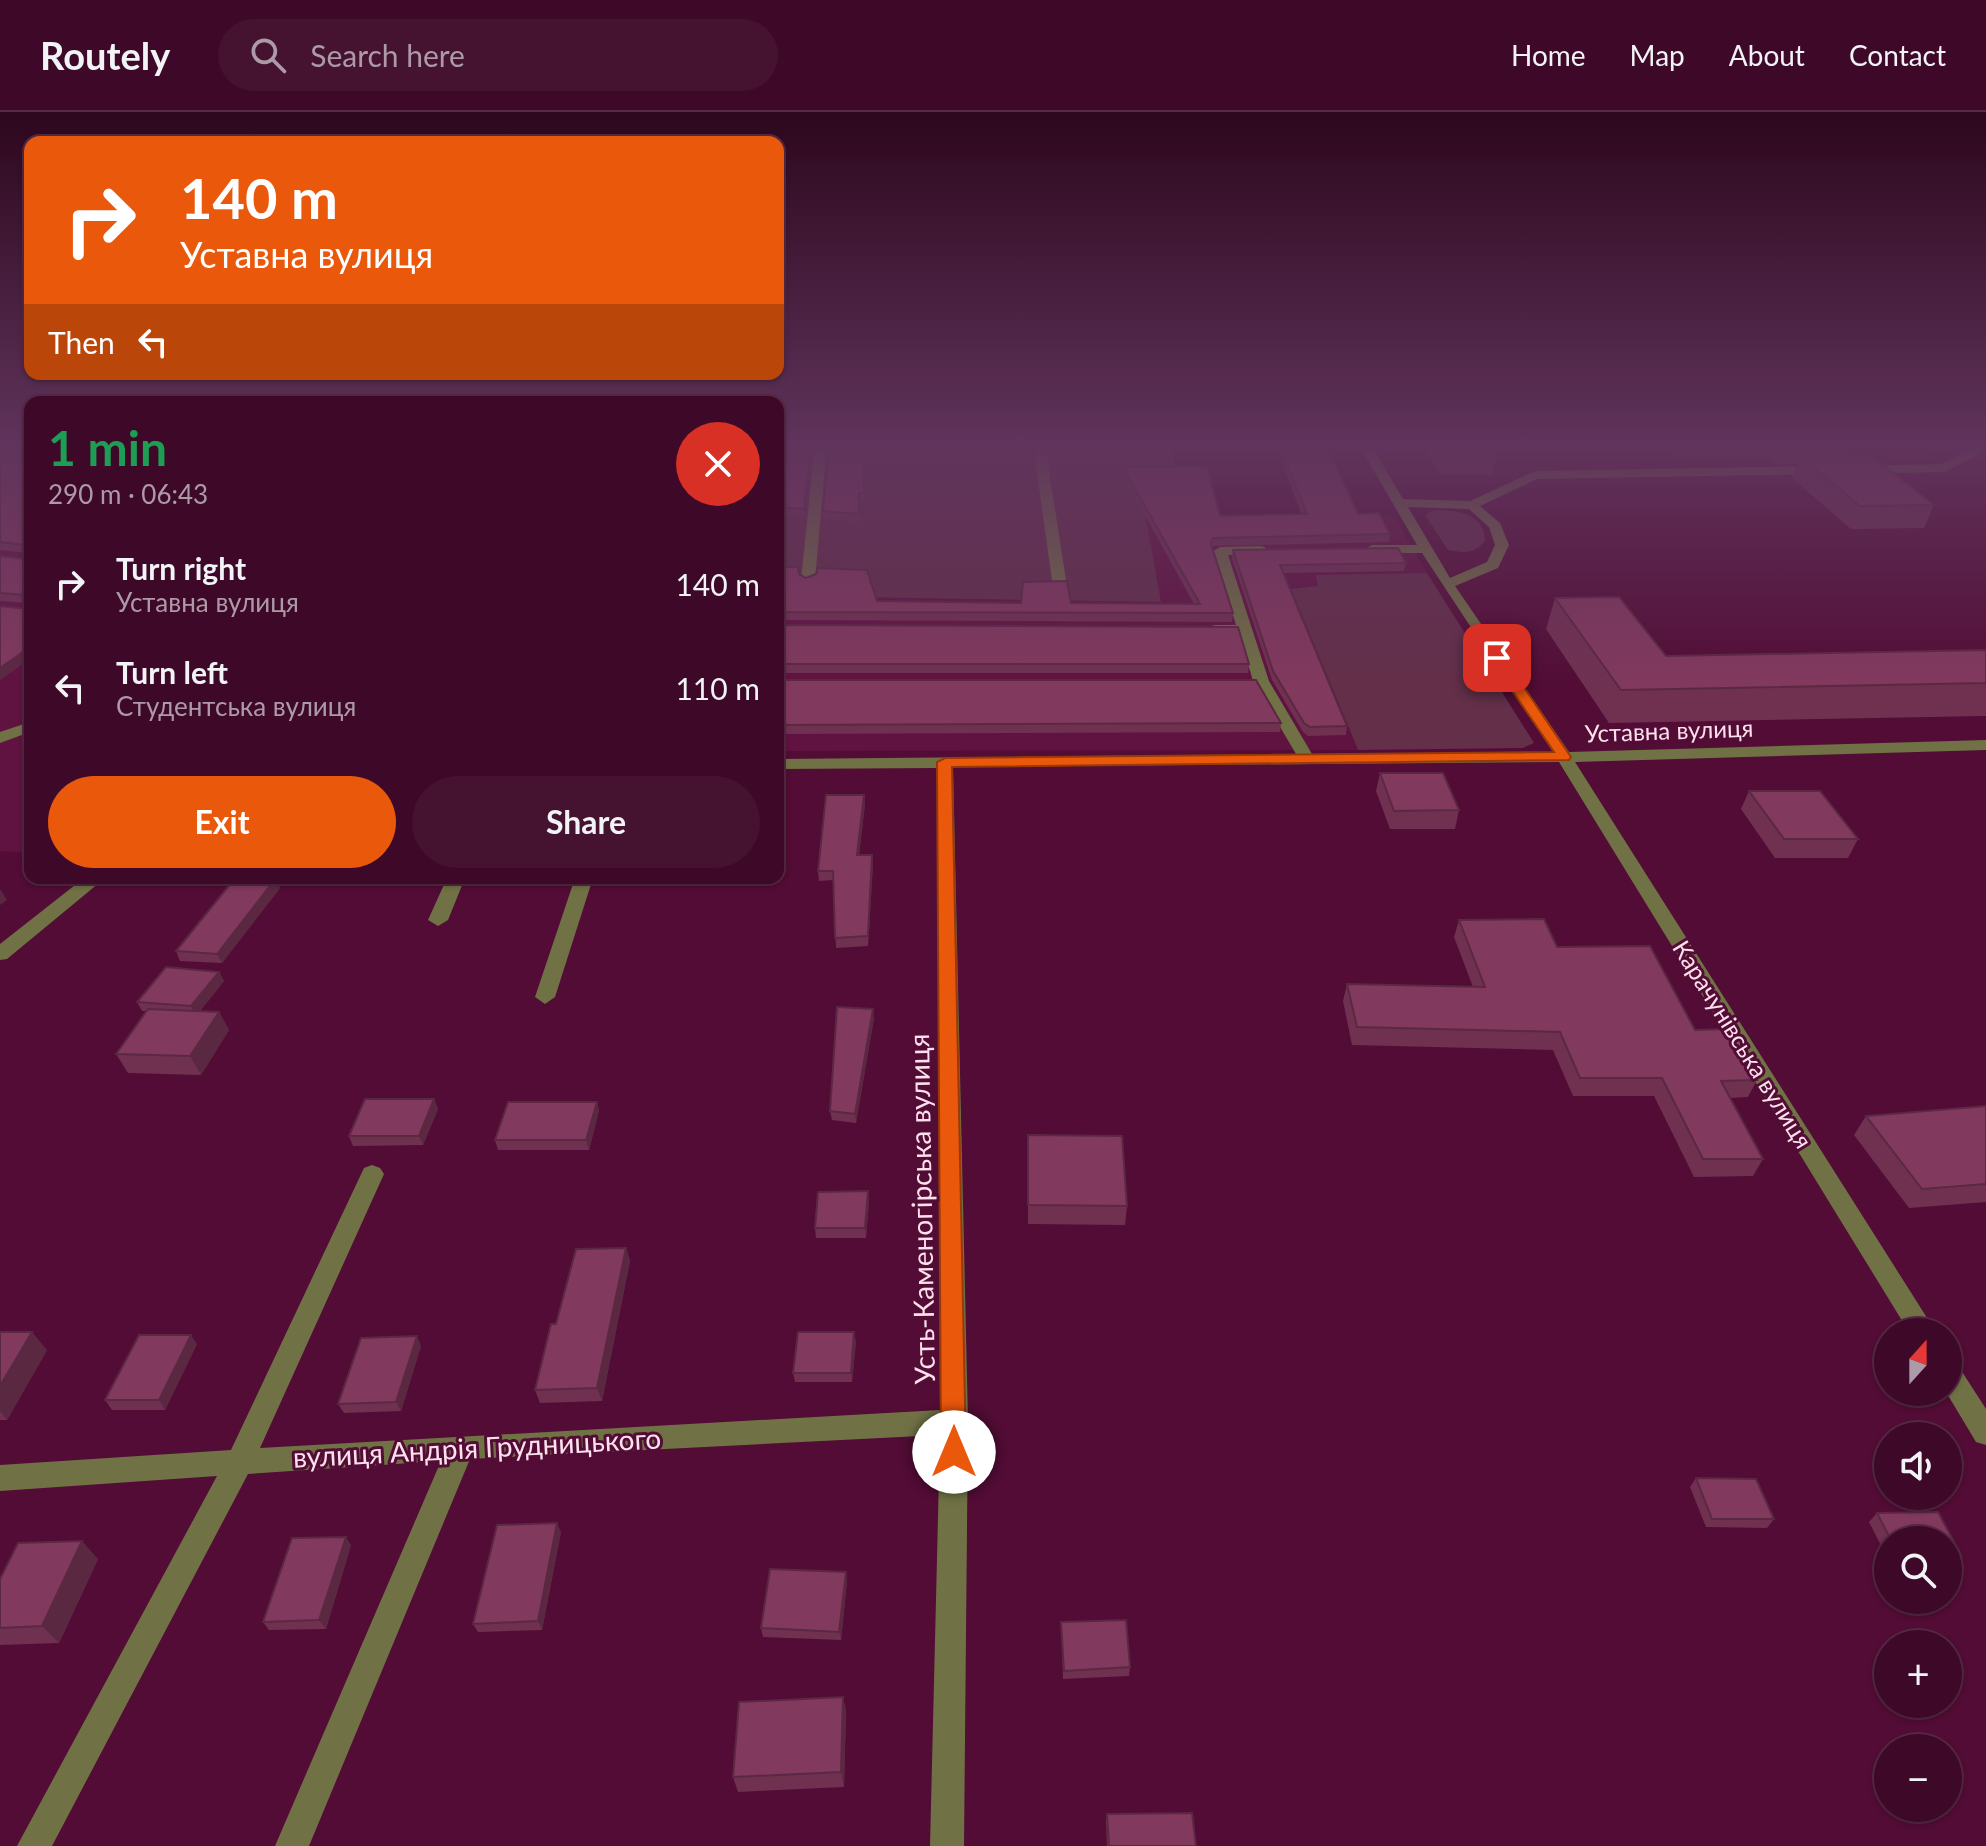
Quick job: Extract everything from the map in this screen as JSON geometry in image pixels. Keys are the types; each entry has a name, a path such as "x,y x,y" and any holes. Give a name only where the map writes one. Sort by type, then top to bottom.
{"street":[{"path":"808,580 813,526"},
{"path":"1051,526 1059,580"},
{"name":"Карачунівська вулиця","path":"1412,526 1447,584 1564,757 1914,1318"},
{"path":"1447,584 1493,565 1502,545 1495,526"},
{"path":"1361,550 1426,549"},
{"path":"1282,550 1220,551 1246,629 1253,681 1307,759"},
{"path":"1199,629 1246,629"},
{"path":"0,738 24,729"},
{"name":"Уставна вулиця","path":"784,764 1564,757 1986,745"},
{"name":"Усть-Каменогірська вулиця","path":"945,762 954,1422 947,1846"},
{"path":"0,954 88,884"},
{"path":"438,920 453,884"},
{"path":"545,997 582,884"},
{"path":"34,1846 240,1461 372,1174"},
{"path":"1962,1394 1986,1433"},
{"name":"вулиця Андрія Грудницького","path":"0,1478 461,1447 954,1422"},
{"path":"292,1846 461,1447"}],"shaded area":[{"path":"0,526 9,526 24,527 24,853 0,851"},
{"path":"784,526 1147,526 1161,602 784,596"},
{"path":"1147,526 1400,526 1427,573 1317,575 1319,586 1291,589 1358,750 784,751 784,596 1160,602"},
{"path":"1432,526 1481,526 1485,541 1477,548 1468,552 1448,550"},
{"path":"1427,573 1534,743 1523,748 1358,750 1291,589 1318,586 1316,575"}],"building":[{"path":"0,526 24,526 24,545 0,542"},
{"path":"1156,526 1386,526 1390,534 1213,538 1211,544 1233,613 784,612 784,567 798,567 799,574 806,578 816,574 818,568 867,570 877,601 1021,603 1023,582 1067,581 1071,603 1200,604"},
{"path":"1398,548 1406,563 1280,565 1347,726 1310,727 1304,723 1273,671 1233,550"},
{"path":"0,556 24,559 24,595 0,593"},
{"path":"1619,597 1666,656 1986,650 1986,683 1621,690 1555,598"},
{"path":"0,606 24,609 24,651 0,668"},
{"path":"784,625 1238,627 1249,664 784,664"},
{"path":"784,680 1256,680 1281,723 784,725"},
{"path":"1380,773 1443,773 1459,810 1394,811"},
{"path":"1749,791 1820,791 1858,839 1784,839"},
{"path":"826,795 864,795 857,855 872,855 868,936 835,938 833,871 818,871"},
{"path":"230,884 271,884 217,954 176,951"},
{"path":"1544,919 1557,947 1650,946 1695,1030 1726,1029 1757,1080 1721,1081 1763,1159 1703,1159 1662,1078 1580,1078 1560,1032 1357,1027 1347,984 1485,987 1459,920"},
{"path":"166,967 219,972 191,1006 137,1002"},
{"path":"837,1007 873,1009 855,1114 830,1111"},
{"path":"148,1009 219,1012 190,1056 116,1054"},
{"path":"365,1099 434,1099 419,1136 349,1136"},
{"path":"508,1102 597,1102 586,1140 495,1140"},
{"path":"1986,1106 1986,1184 1922,1189 1866,1116"},
{"path":"1028,1135 1122,1136 1127,1206 1028,1205"},
{"path":"868,1191 865,1228 815,1228 818,1192"},
{"path":"626,1248 597,1388 535,1390 551,1324 556,1324 576,1249"},
{"path":"0,1332 32,1332 0,1386"},
{"path":"798,1332 854,1332 851,1373 793,1373"},
{"path":"139,1335 191,1335 159,1400 105,1400"},
{"path":"417,1336 396,1402 338,1404 361,1338"},
{"path":"1696,1478 1756,1479 1774,1519 1712,1519"},
{"path":"1938,1512 1945,1526 1884,1526 1877,1513"},
{"path":"557,1523 538,1621 473,1624 497,1525"},
{"path":"346,1537 319,1620 263,1622 292,1538"},
{"path":"82,1541 42,1626 0,1628 0,1579 18,1543"},
{"path":"770,1569 846,1572 839,1632 761,1628"},
{"path":"1126,1620 1130,1667 1064,1671 1061,1622"},
{"path":"843,1697 841,1772 733,1777 739,1702"},
{"path":"1192,1813 1196,1846 1109,1846 1107,1814"}],"route":[{"path":"954,1452 945,762 1564,757 1497,658"}]}
